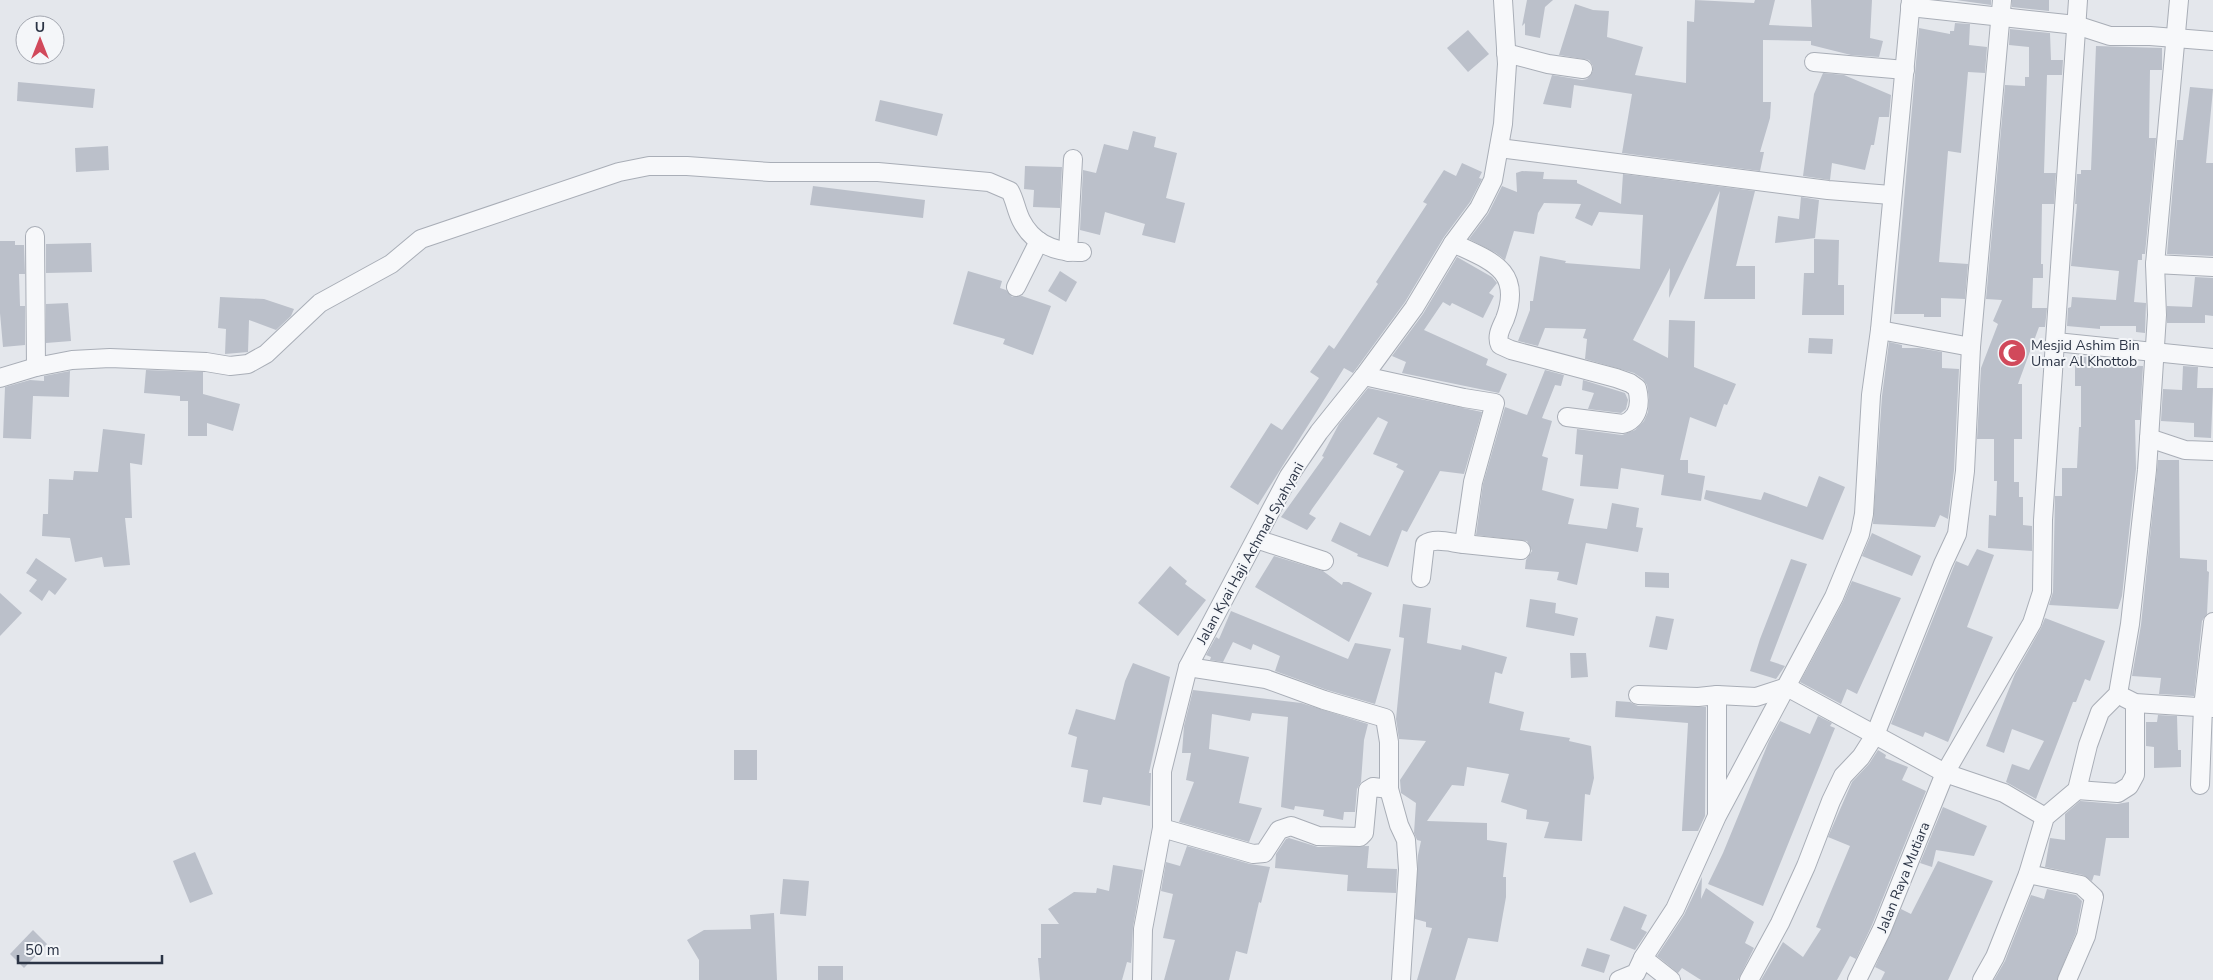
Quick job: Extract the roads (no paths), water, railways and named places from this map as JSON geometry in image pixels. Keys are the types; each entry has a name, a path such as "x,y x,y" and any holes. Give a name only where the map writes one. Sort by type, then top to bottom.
{"street":[{"name":"Jalan Kyai Haji Achmad Syahyani","path":"1142,980 1143,930 1162,828 1162,771 1188,667 1294,468 1319,432 1364,376 1414,308 1453,244 1479,208 1493,180 1503,124 1506,53 1503,0"},
{"path":"1749,980 1767,950 1795,890 1830,801 1843,776 1861,757 1875,735 1943,564 1957,534 1965,471 1971,348 2002,0"},
{"name":"Jalan Raya Mutiara","path":"1857,980 1882,930 1945,773 2032,623 2042,592 2043,520 2078,0"},
{"path":"1982,980 1995,957 2028,874 2044,817 2077,790 2088,745 2100,712 2118,694 2130,624 2149,438 2157,315 2156,264 2179,0"},
{"path":"1619,980 1636,973 1643,958 1674,908 1717,816 1834,597 1860,534 1864,514 1871,395 1880,330 1891,195 1911,4 2000,18 2076,25 2110,36 2150,36 2213,41"},
{"path":"1506,53 1548,64 1583,68"},
{"path":"1814,62 1905,70"},
{"path":"1499,148 1809,188 1891,195"},
{"path":"0,378 36,367 72,360 110,358 206,362 230,366 248,364 266,354 320,303 390,264 421,239 619,172 649,166 687,166 770,172 878,172 989,182 1010,190 1025,227 1039,241 1055,250 1075,252 1073,160"},
{"path":"36,236 36,367"},
{"path":"1016,287 1039,241"},
{"path":"1453,244 1493,262 1508,277 1511,287 1510,297 1508,311 1499,334 1500,345 1511,350 1616,378 1630,383 1637,388 1638,406 1636,416 1623,424 1567,417"},
{"path":"2156,264 2213,267"},
{"path":"1880,330 1971,348"},
{"path":"2056,342 2213,358"},
{"path":"1364,376 1495,403 1473,482 1464,544"},
{"path":"2149,438 2185,450 2213,451"},
{"path":"1256,539 1324,561"},
{"path":"1421,578 1425,544 1428,542 1440,541 1521,550"},
{"path":"2200,785 2208,708 2213,622"},
{"path":"1188,667 1266,679 1333,703 1385,718 1389,742 1389,789 1399,826 1406,840 1408,869 1401,980"},
{"path":"1638,695 1756,697 1787,687 1945,773 2004,794 2044,817"},
{"path":"2118,694 2134,704 2208,708"},
{"path":"1717,695 1717,816"},
{"path":"2077,790 2118,792 2129,786 2134,775 2134,704"},
{"path":"1162,828 1253,854 1264,853 1279,830 1291,826 1318,836 1360,837 1364,833 1368,790 1373,787 1389,789"},
{"path":"2028,874 2081,885 2094,897 2086,936 2067,980"},
{"path":"1643,958 1671,980"}],"place":[{"name":"Mesjid Ashim Bin Umar Al Khottob","path":"2012,353"}]}
